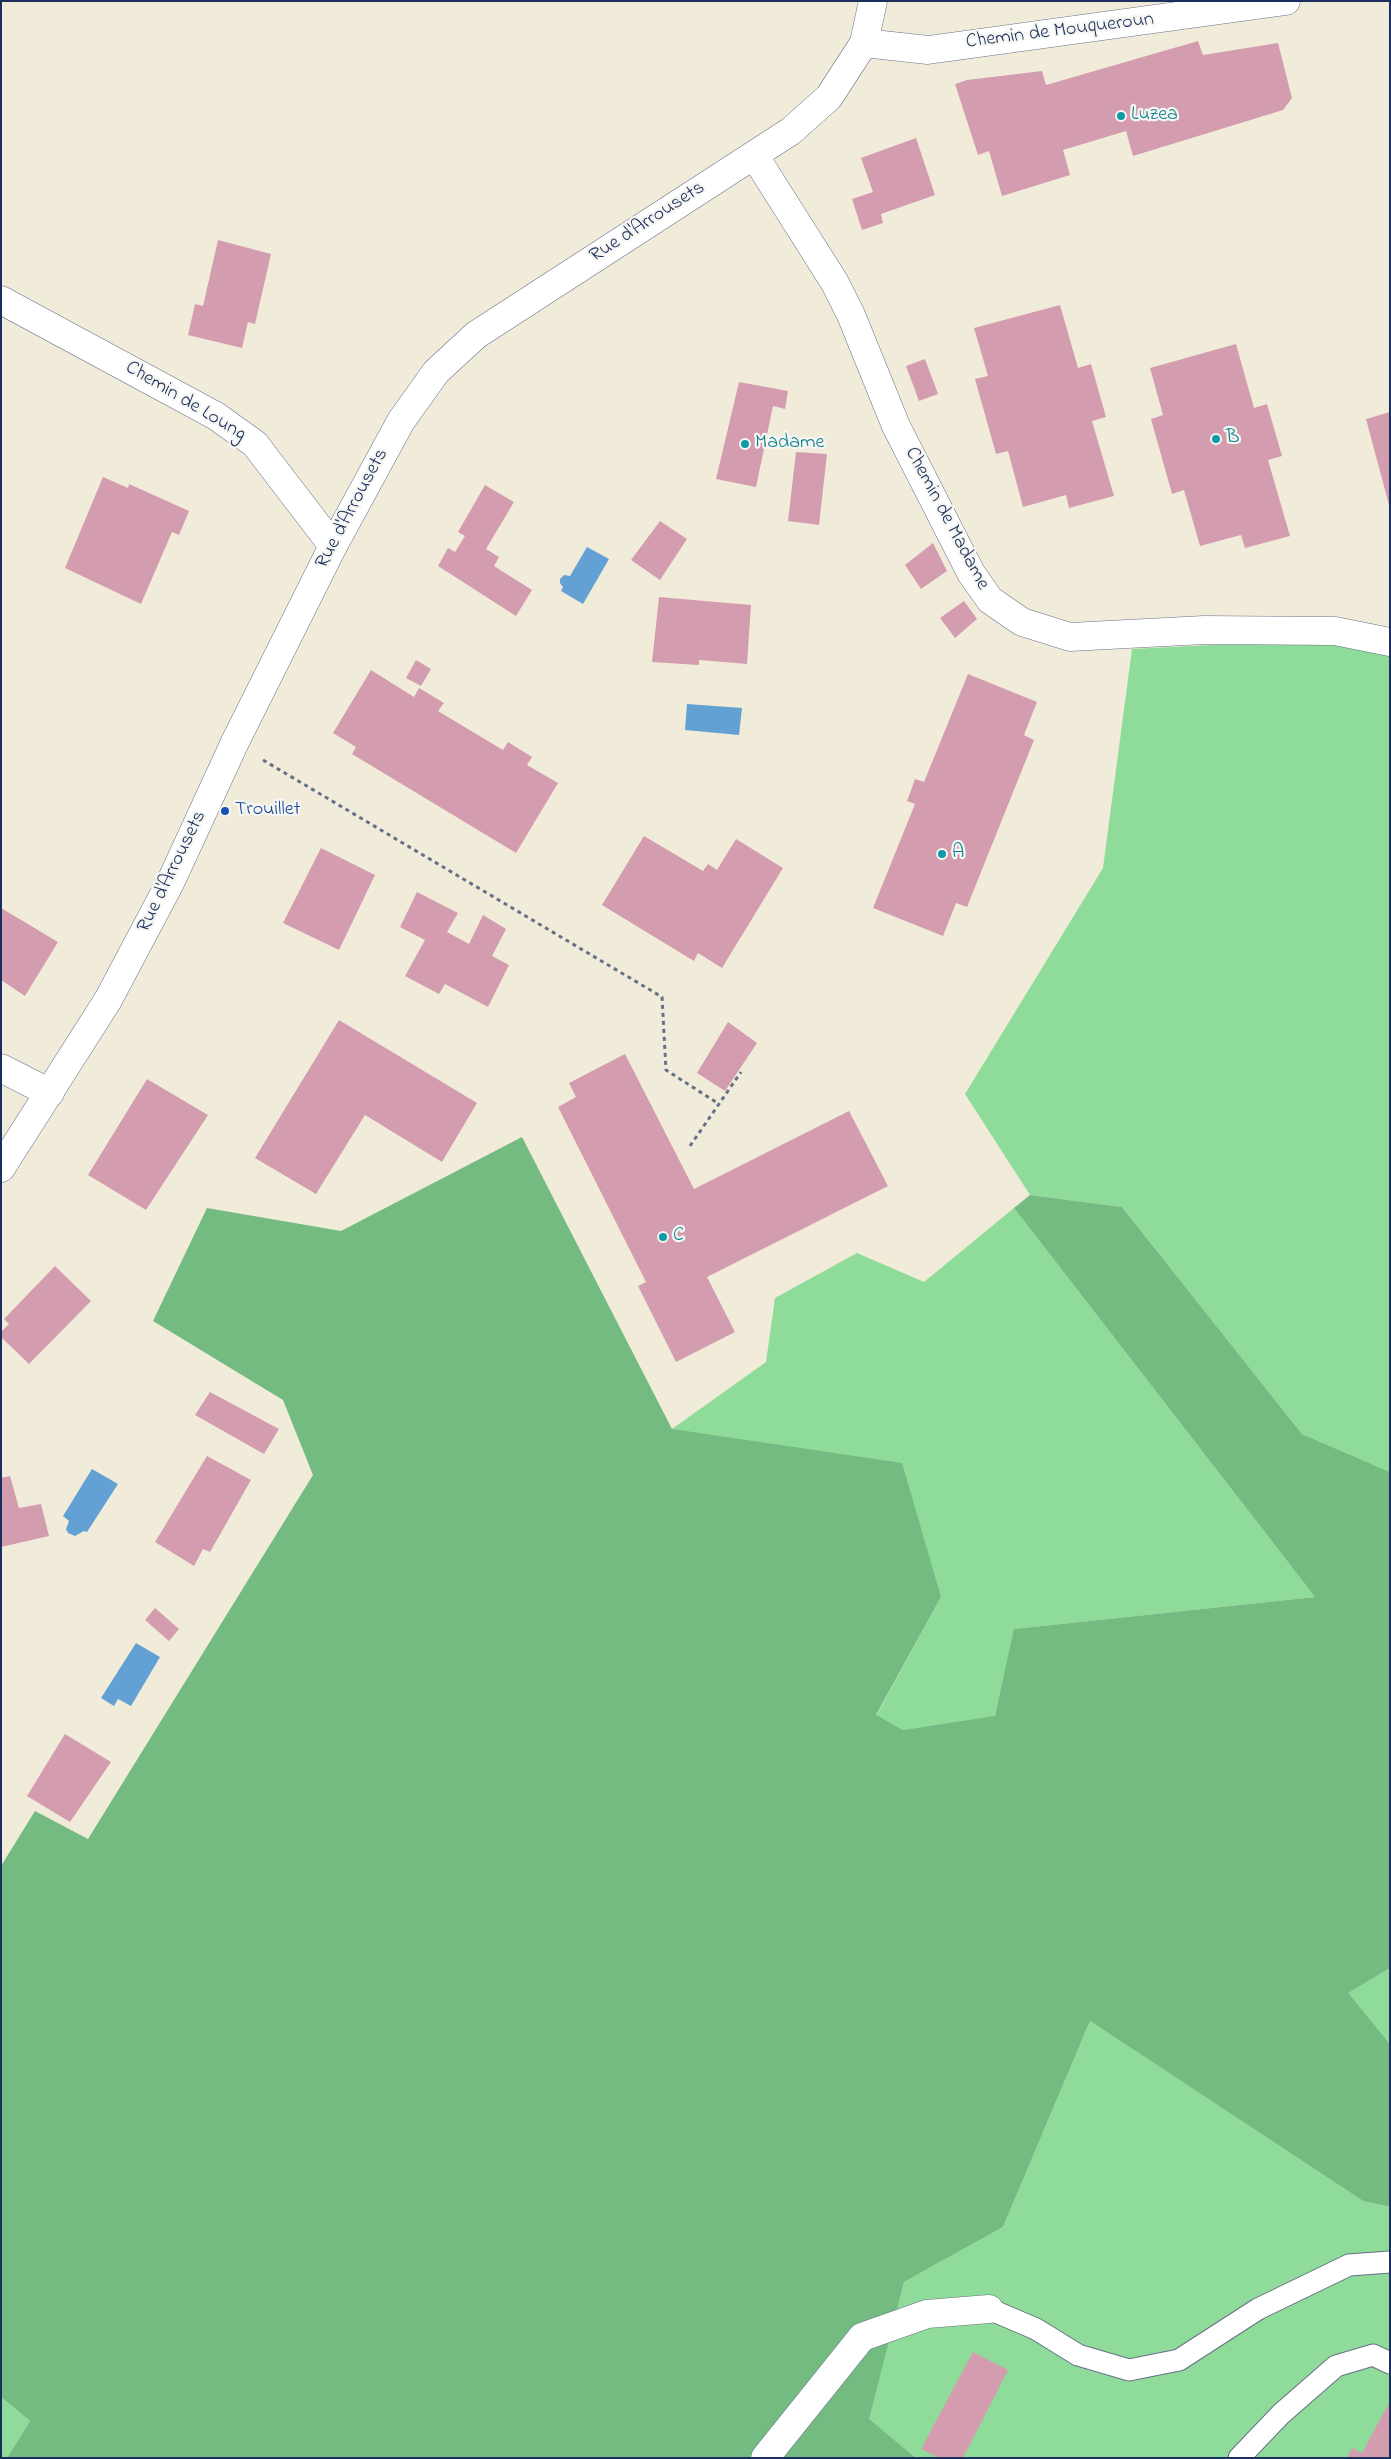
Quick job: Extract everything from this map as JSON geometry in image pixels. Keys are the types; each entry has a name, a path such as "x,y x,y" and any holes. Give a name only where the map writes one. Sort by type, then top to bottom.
{"street":[{"name":"Rue d'Arrousets","path":"1,1168 108,1000 162,898 235,742 333,546 401,421 436,372 476,335 791,131 829,97 864,43 873,1"},
{"name":"Chemin de Mouqueroun","path":"864,43 928,50 1286,1"},
{"name":"Chemin de Madame","path":"754,155 835,283 851,315 896,426 971,573 990,600 1022,622 1070,637 1204,630 1335,631 1390,642"},
{"name":"Chemin de Loung","path":"1,300 216,416 255,444 333,546"},
{"path":"1,1068 50,1093"},
{"path":"765,2458 862,2337 927,2314 989,2309"}],"lane":[{"path":"989,2309 1036,2329 1078,2355 1129,2370 1179,2360 1258,2309 1349,2265 1390,2262"},
{"path":"1239,2458 1281,2414 1336,2366 1373,2355 1390,2363"}],"path":[{"path":"235,742 662,997 666,1070 719,1104"},
{"path":"690,1146 742,1072"}],"green space":[{"path":"1390,636 1390,1472 1302,1434 1122,1207 1030,1195 965,1094 1103,868 1132,649"},
{"path":"522,1137 672,1429 902,1463 941,1597 876,1715 903,1730 995,1716 1014,1629 1315,1597 1014,1208 1030,1195 1122,1207 1302,1434 1390,1472 1390,1968 1348,1993 1390,2044 1390,2207 1363,2201 1090,2021 1003,2227 904,2282 869,2419 916,2458 7,2458 30,2421 1,2397 1,1866 35,1811 88,1839 313,1475 283,1400 153,1321 207,1208 341,1231"},
{"path":"1014,1208 1315,1597 1015,1629 995,1717 903,1730 876,1716 941,1597 672,1429 766,1362 775,1298 857,1253 924,1282"},
{"path":"1390,1968 1390,2044 1347,1993"},
{"path":"1090,2021 1363,2201 1390,2207 1390,2458 916,2458 868,2419 904,2282 1003,2227"},
{"path":"1,2397 30,2421 7,2458 1,2458"}],"water":[{"path":"587,547 609,559 583,604 561,591 563,587 560,579 564,575 570,576"},
{"path":"687,704 742,708 739,735 685,730"},
{"path":"92,1469 118,1484 87,1532 84,1531 75,1536 68,1533 66,1529 69,1521 63,1516"},
{"path":"136,1643 160,1657 131,1706 118,1699 114,1706 101,1698"}],"building":[{"name":"Luzea","path":"1198,41 1203,55 1278,43 1292,98 1283,110 1133,156 1126,131 1063,150 1070,175 1002,196 989,151 978,155 955,84 967,80 1042,71 1046,85"},
{"path":"916,138 935,195 881,214 883,223 862,230 852,199 873,192 861,158"},
{"path":"218,240 271,254 255,324 248,322 242,348 188,335 195,304 203,306"},
{"path":"1060,305 1078,368 1091,364 1106,417 1092,421 1114,496 1069,508 1066,495 1023,507 1008,451 996,454 975,379 988,376 974,328"},
{"name":"B","path":"1236,344 1254,408 1267,404 1282,456 1268,460 1290,536 1245,548 1241,535 1200,546 1184,490 1172,494 1151,419 1163,415 1150,368"},
{"path":"925,359 938,394 919,401 906,366"},
{"name":"Madame","path":"739,382 788,391 785,409 773,406 756,487 716,479"},
{"path":"1390,412 1390,504 1389,505 1366,419"},
{"path":"796,452 827,454 819,525 788,521"},
{"path":"103,477 128,488 129,484 189,511 179,535 172,532 141,604 65,568"},
{"path":"485,485 514,502 486,549 499,557 494,566 532,590 516,616 438,566 448,548 455,552 465,536 458,532"},
{"path":"660,521 687,539 660,580 631,560"},
{"path":"933,543 947,571 921,589 905,565"},
{"path":"659,597 751,605 747,664 699,660 699,665 652,662"},
{"path":"964,601 977,619 955,638 940,618"},
{"path":"416,660 431,669 421,686 406,678"},
{"path":"371,670 414,697 419,688 444,703 438,711 503,750 508,742 532,757 527,765 558,783 516,853 352,754 356,747 333,733"},
{"name":"A","path":"968,674 1037,702 1024,735 1034,740 967,907 956,903 943,936 873,908 915,804 907,801 915,779 924,782"},
{"path":"644,836 703,871 708,864 717,870 736,839 783,868 722,968 698,953 694,961 602,905"},
{"path":"321,848 375,875 339,950 283,923"},
{"path":"417,892 458,913 447,932 469,944 483,915 506,929 492,956 509,965 488,1007 445,984 439,994 405,976 425,940 400,927"},
{"path":"1,908 58,942 25,996 1,980"},
{"path":"339,1020 477,1103 442,1162 365,1115 316,1194 255,1158"},
{"path":"728,1022 757,1043 725,1091 697,1073"},
{"path":"625,1054 694,1189 849,1111 888,1186 707,1277 735,1332 676,1362 638,1286 646,1282 558,1107 576,1097 569,1083"},
{"path":"147,1079 208,1115 146,1210 88,1175"},
{"path":"55,1266 91,1301 29,1364 1,1337 1,1332 9,1324 4,1319"},
{"path":"210,1392 279,1429 264,1454 195,1415"},
{"path":"207,1456 251,1480 210,1552 203,1549 194,1566 155,1542"},
{"path":"10,1476 19,1508 41,1504 49,1536 1,1547 1,1478"},
{"path":"155,1608 179,1629 169,1641 145,1620"},
{"path":"65,1734 111,1762 70,1822 27,1796"},
{"path":"973,2352 1008,2370 963,2458 939,2458 921,2449"},
{"path":"1390,2401 1390,2458 1347,2458 1352,2448 1362,2453"}],"place":[{"name":"Luzea","path":"1121,116"},
{"name":"B","path":"1216,439"},
{"name":"Madame","path":"745,444"},
{"name":"Trouillet","path":"225,811"},
{"name":"A","path":"942,854"},
{"name":"C","path":"663,1237"}]}
